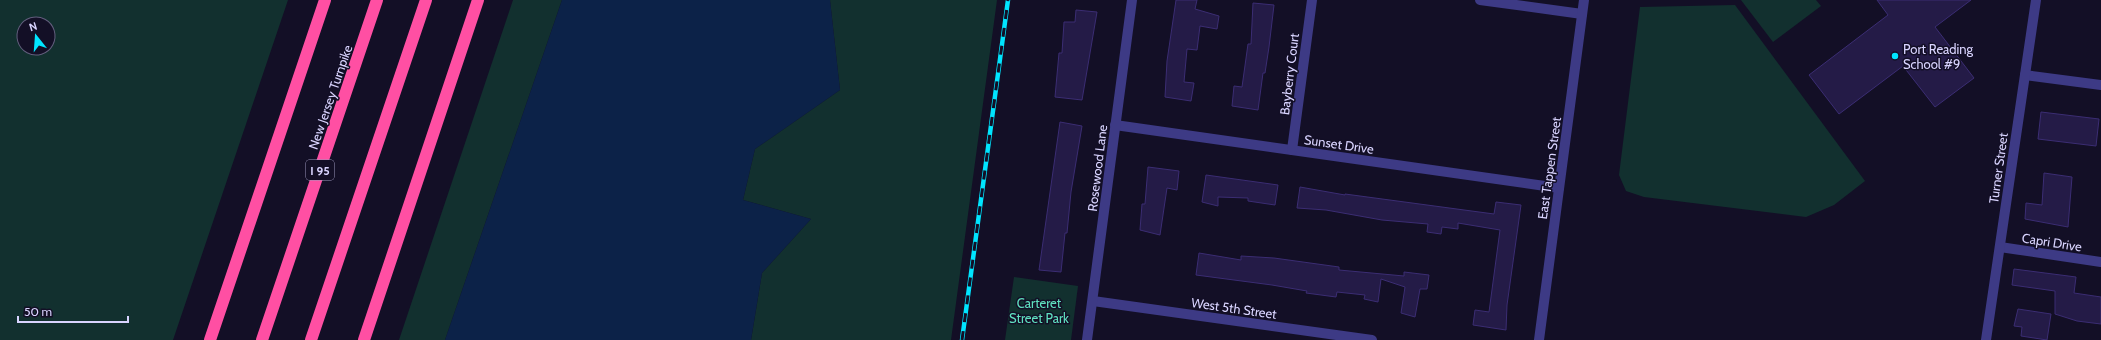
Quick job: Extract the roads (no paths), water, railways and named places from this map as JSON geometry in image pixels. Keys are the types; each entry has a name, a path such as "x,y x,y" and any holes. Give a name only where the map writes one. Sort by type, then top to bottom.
{"highway":[{"path":"210,340 325,0"},
{"name":"New Jersey Turnpike","path":"262,340 378,0"},
{"path":"311,340 426,0"},
{"path":"364,340 478,0"}],"street":[{"name":"Rosewood Lane","path":"1087,340 1132,0"},
{"name":"Bayberry Court","path":"1292,150 1312,0"},
{"path":"1480,0 1582,14"},
{"name":"East Tappen Street","path":"1539,340 1584,0"},
{"name":"Turner Street","path":"1986,340 2036,0"},
{"path":"2025,75 2101,84"},
{"name":"Sunset Drive","path":"1115,125 1559,188"},
{"name":"Capri Drive","path":"2000,247 2101,262"},
{"name":"West 5th Street","path":"1093,301 1372,340"}],"water":[{"path":"562,0 830,0 840,90 755,149 743,200 811,219 762,273 751,340 445,340"}],"railway":[{"path":"962,340 1008,0"}],"place":[{"name":"Port Reading School #9","path":"1895,56"}],"park label":[{"name":"Carteret Street Park","path":"1039,310"}]}
